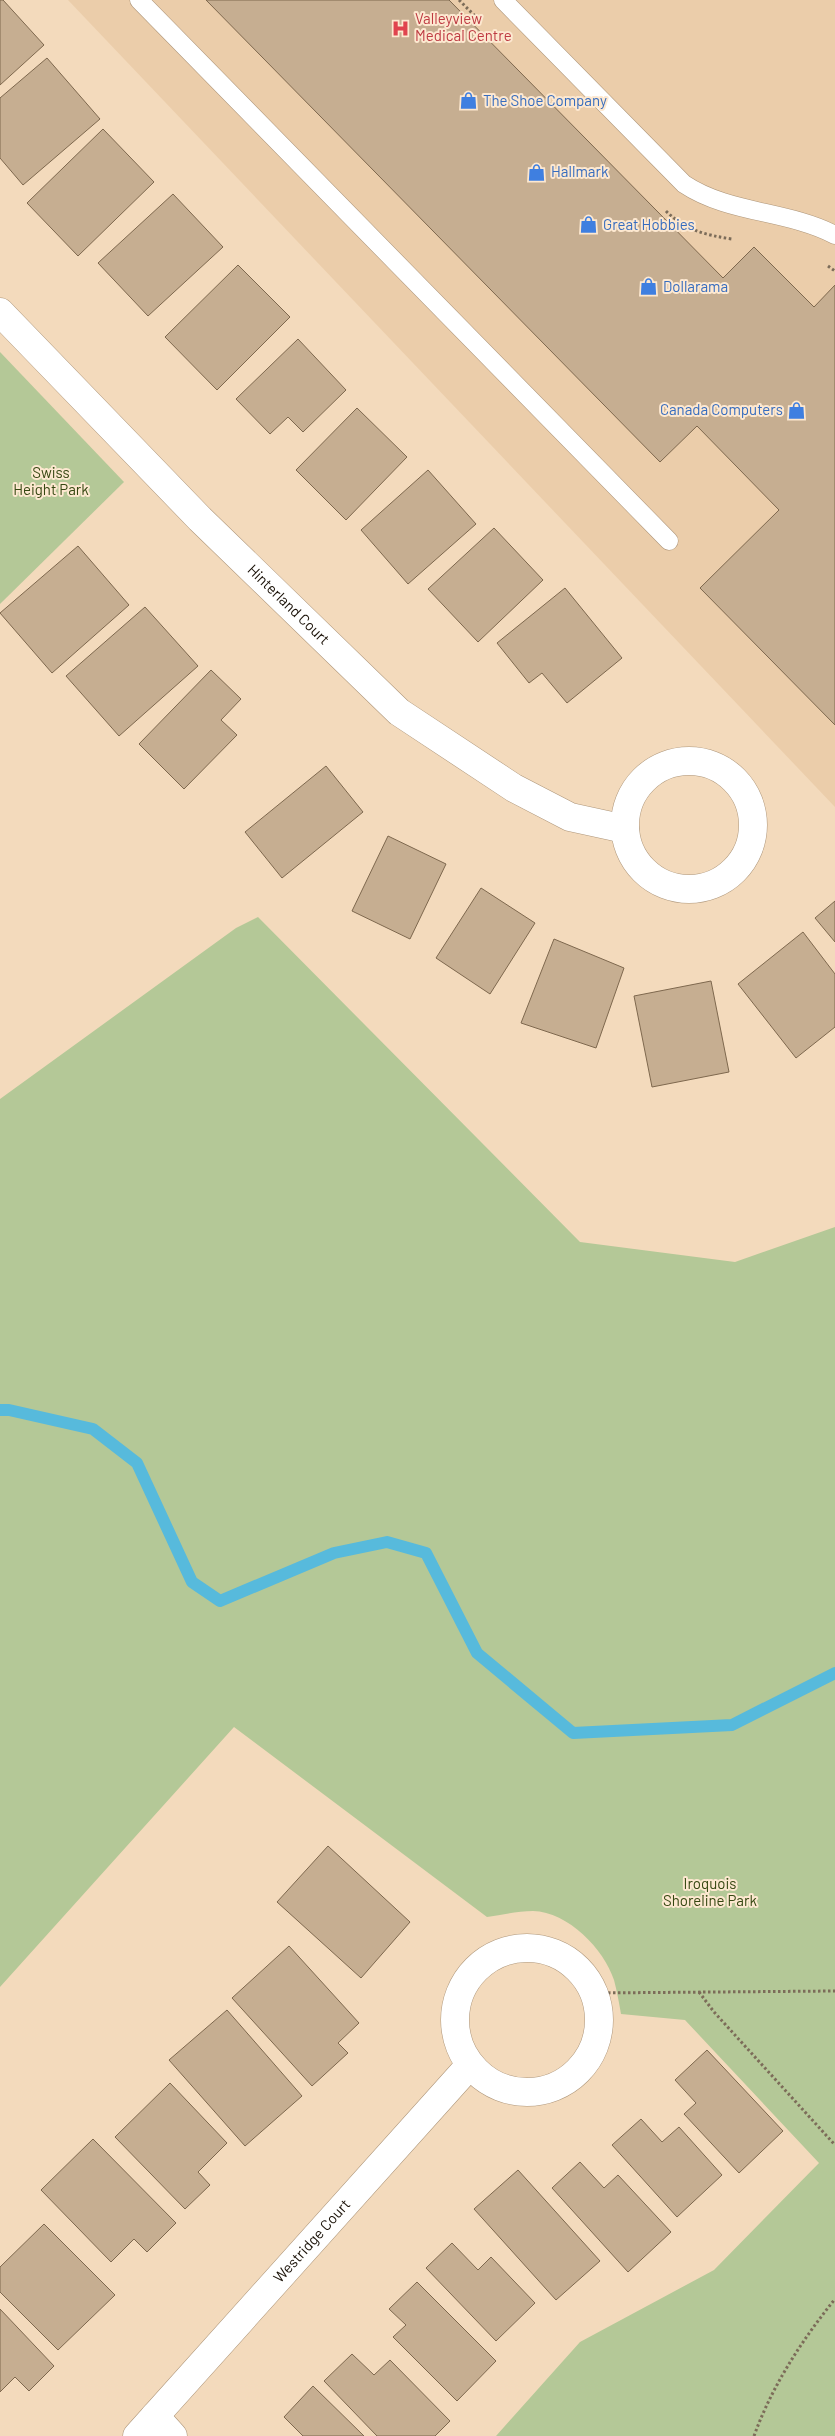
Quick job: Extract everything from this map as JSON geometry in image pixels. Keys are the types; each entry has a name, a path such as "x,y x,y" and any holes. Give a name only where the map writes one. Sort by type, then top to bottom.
{"street":[{"name":"Hinterland Court","path":"0,312 200,519 399,712 514,788 570,817 625,829"},
{"path":"684,761 704,762 722,770 739,785 750,804 754,826 750,848 738,868 721,882 699,889 677,889 656,881 639,866 629,849 625,829 627,809 634,791 648,775 665,765 684,761"},
{"path":"522,1948 544,1950 565,1959 582,1974 593,1993 599,2015 597,2038 588,2059 572,2076 553,2087 531,2092 508,2090 487,2080 470,2065 459,2046 455,2023 457,2001 466,1980 481,1964 500,1953 522,1948"},
{"name":"Westridge Court","path":"146,2426 470,2065"},
{"path":"146,2426 173,2436"}],"lane":[{"path":"139,0 669,541"},
{"path":"503,0 684,184 733,206 806,222 835,235"}],"path":[{"path":"698,1991 714,2012 835,2145"},
{"path":"593,1993 835,1991"},
{"path":"754,2436 768,2402 785,2371 804,2341 835,2299"}],"shaded area":[{"path":"68,0 835,0 835,807 335,281"}],"green space":[{"name":"Swiss Height Park","path":"0,352 124,482 0,604"},
{"name":"Iroquois Shoreline Park","path":"258,917 580,1242 735,1262 835,1227 835,2436 496,2436 580,2342 714,2270 819,2163 685,2020 621,2014 614,1980 609,1968 593,1945 571,1925 546,1913 533,1911 487,1917 234,1727 0,1987 0,1099 236,928"}],"building":[{"path":"0,0 3,0 44,45 0,85"},
{"path":"206,0 449,0 723,278 754,247 814,307 835,285 835,725 700,588 779,510 697,426 660,462"},
{"path":"47,58 100,119 23,185 0,158 0,98"},
{"path":"103,129 154,182 78,256 27,203"},
{"path":"173,194 223,247 148,316 98,263"},
{"path":"238,265 290,317 217,390 165,337"},
{"path":"298,339 346,390 303,432 288,417 270,434 236,399"},
{"path":"357,408 407,457 346,520 296,470"},
{"path":"428,470 476,524 408,584 361,530"},
{"path":"494,528 543,580 478,642 428,589"},
{"path":"78,546 129,605 52,673 0,613"},
{"path":"565,588 622,658 567,703 542,673 529,683 497,643"},
{"path":"145,607 198,666 119,736 66,676"},
{"path":"211,670 241,699 221,720 237,735 184,789 139,744"},
{"path":"326,766 363,812 282,878 245,832"},
{"path":"388,836 446,864 410,939 352,911"},
{"path":"481,888 535,923 490,994 436,958"},
{"path":"835,901 835,942 815,918"},
{"path":"803,932 835,974 835,1027 796,1058 738,984"},
{"path":"554,939 624,968 596,1048 521,1023"},
{"path":"711,981 729,1072 652,1087 634,996"},
{"path":"328,1846 410,1922 361,1978 277,1902"},
{"path":"289,1946 359,2023 338,2043 348,2053 312,2086 232,1998"},
{"path":"227,2010 302,2096 245,2146 169,2060"},
{"path":"707,2050 783,2131 739,2173 684,2114 696,2103 675,2080"},
{"path":"170,2083 227,2143 198,2172 210,2185 185,2209 115,2137"},
{"path":"641,2119 662,2142 679,2127 722,2175 677,2217 612,2145"},
{"path":"93,2139 176,2223 147,2252 134,2239 111,2262 41,2190"},
{"path":"580,2162 604,2188 618,2175 671,2232 628,2272 552,2188"},
{"path":"518,2170 600,2261 556,2300 474,2209"},
{"path":"44,2224 115,2295 58,2350 0,2292 0,2267"},
{"path":"452,2243 478,2270 491,2257 535,2303 496,2341 426,2268"},
{"path":"417,2282 496,2361 457,2401 393,2337 406,2325 389,2309"},
{"path":"0,2309 54,2366 29,2391 15,2377 0,2392"},
{"path":"352,2354 374,2375 390,2360 450,2421 435,2436 377,2436 324,2381"},
{"path":"313,2386 364,2436 303,2436 284,2417"}],"waterway":[{"path":"0,1410 9,1410 93,1429 137,1463 192,1582 220,1601 334,1553 387,1542 426,1553 477,1653 573,1733 732,1725 835,1673"}],"place":[{"name":"Valleyview Medical Centre","path":"401,28"},
{"name":"The Shoe Company","path":"469,101"},
{"name":"Hallmark","path":"537,172"},
{"name":"Great Hobbies","path":"589,225"},
{"name":"Dollarama","path":"649,287"},
{"name":"Canada Computers","path":"797,410"}]}
